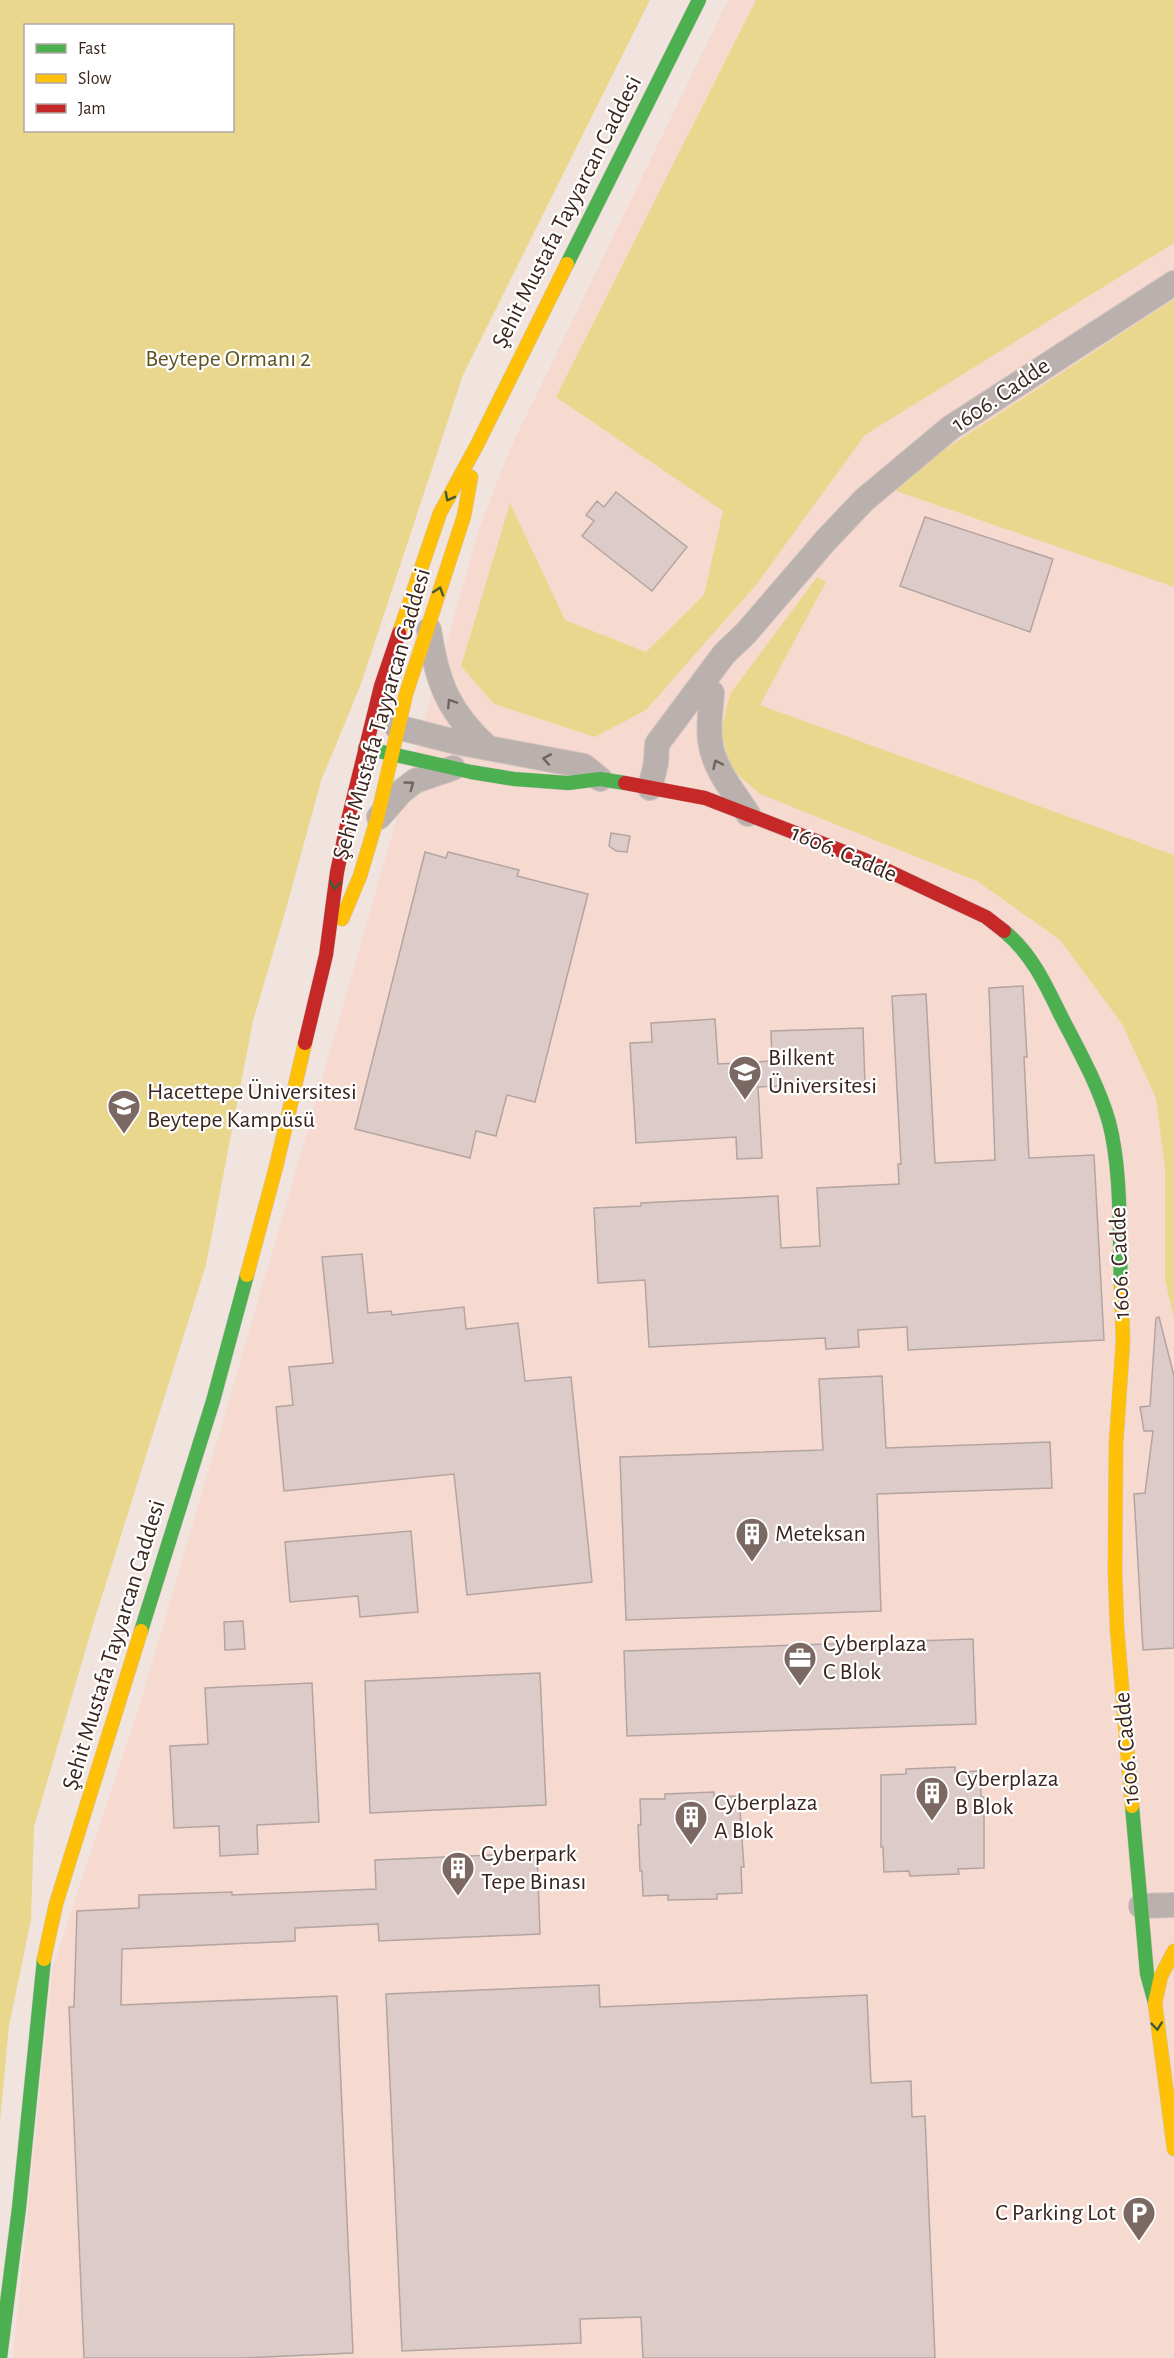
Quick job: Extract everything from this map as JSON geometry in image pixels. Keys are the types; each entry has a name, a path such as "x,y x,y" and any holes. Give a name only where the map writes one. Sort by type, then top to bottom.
{"main road":[{"name":"Şehit Mustafa Tayyarcan Caddesi","path":"0,2358 19,2208 37,2018 49,1934 65,1871 100,1767 213,1401 276,1167 326,955 337,872 381,686 440,513 477,445 699,0"},
{"name":"Şehit Mustafa Tayyarcan Caddesi","path":"326,955 360,876 377,819 397,727 464,516 477,445"},
{"path":"372,722 397,727"},
{"path":"365,747 502,778 567,784 584,784 600,779 650,788"},
{"name":"1606. Cadde","path":"650,788 705,798 748,814 865,860 986,917 1019,943 1037,968 1093,1078 1109,1123 1116,1168 1123,1341 1116,1444 1117,1629 1146,1965 1155,2003"},
{"path":"1174,1951 1166,1962 1158,1982 1155,2003 1174,2149"}],"street":[{"name":"1606. Cadde","path":"650,788 656,763 657,744 724,654 746,633 826,540 864,500 950,428 1174,283"},
{"path":"428,624 436,669 444,693 472,734 488,748"},
{"name":"1606. Cadde","path":"656,763 670,749 736,661 746,633"},
{"path":"712,693 710,738 713,755 725,780 748,814"},
{"path":"397,727 488,748 584,766 600,779"},
{"path":"377,819 402,791 416,780 454,768"},
{"path":"1141,1906 1174,1905"}],"shaded area":[{"name":"Bilkent Üniversitesi","path":"728,0 1174,0 1174,2358 13,2358 52,1970 143,1694 286,1205 480,526 510,449"}],"green space":[{"name":"Beytepe Ormanı 2","path":"0,0 650,0 463,375 361,684 321,781 253,1021 206,1265 91,1631 34,1827 31,1920 9,2026 0,2122"},
{"path":"756,0 1174,0 1174,243 865,435 756,585 646,710 595,737 494,704 461,666 510,503 565,620 646,652 704,595 723,511 556,397"},
{"path":"1174,299 1174,587 896,491 921,465"},
{"path":"817,577 826,582 760,705 1174,855 1174,1319 1165,1280 1165,1169 1156,1098 1122,1024 1060,940 977,881 760,794 731,769 721,732 730,694"}],"building":[{"path":"616,492 687,547 652,591 582,536 594,521 586,515 597,501 604,507"},
{"path":"925,517 1053,559 1030,632 900,586"},
{"path":"611,833 630,836 627,852 616,851 609,846"},
{"path":"425,852 446,858 448,852 519,870 517,876 588,894 535,1102 507,1095 496,1136 476,1131 470,1158 355,1129"},
{"path":"1023,986 1029,1158 1094,1155 1104,1340 908,1350 907,1327 858,1330 859,1347 826,1349 825,1338 649,1347 645,1280 598,1283 594,1208 641,1206 641,1203 778,1196 781,1248 820,1246 817,1188 899,1184 898,1164 901,1164 892,996 926,994 935,1163 995,1160 989,988"},
{"path":"715,1019 718,1064 772,1061 771,1031 863,1028 865,1083 758,1087 762,1158 737,1159 736,1137 636,1143 630,1043 652,1042 651,1023"},
{"path":"362,1254 368,1313 391,1311 392,1315 464,1307 466,1329 518,1323 525,1381 571,1377 592,1582 467,1595 454,1474 284,1491 276,1407 293,1405 289,1367 333,1363 322,1257"},
{"path":"1159,1317 1174,1376 1174,1648 1143,1650 1134,1494 1145,1493 1153,1431 1144,1431 1140,1407 1150,1406 1156,1318"},
{"name":"Meteksan","path":"882,1376 886,1448 1050,1442 1052,1488 877,1494 881,1611 626,1620 620,1457 823,1450 819,1379"},
{"path":"411,1531 418,1612 360,1617 358,1596 290,1602 285,1542"},
{"path":"243,1621 245,1649 225,1650 224,1622"},
{"name":"Cyberplaza C Blok","path":"973,1639 976,1724 627,1736 624,1651"},
{"path":"540,1673 546,1805 370,1813 365,1681"},
{"path":"312,1683 319,1822 257,1825 258,1854 220,1856 219,1826 174,1828 170,1746 208,1744 205,1688"},
{"name":"Cyberplaza B Blok","path":"955,1767 955,1772 980,1771 981,1797 984,1797 984,1868 958,1869 959,1874 910,1876 909,1871 884,1872 883,1847 881,1847 881,1775 906,1774 906,1769"},
{"name":"Cyberplaza A Blok","path":"714,1792 714,1797 739,1796 744,1867 741,1867 742,1893 717,1894 717,1899 668,1900 668,1895 643,1896 638,1825 641,1825 640,1799 665,1799 665,1794"},
{"path":"537,1853 540,1934 379,1941 378,1924 295,1928 295,1941 122,1949 121,2005 337,1996 353,2353 244,2358 84,2358 69,2007 74,2007 77,1911 139,1908 139,1895 232,1892 232,1895 376,1889 375,1860"},
{"path":"599,1985 600,2007 867,1995 871,2083 911,2081 912,2117 925,2116 935,2358 643,2358 641,2317 580,2319 581,2343 402,2351 386,1994"}],"traffic: fast":[{"path":"567,264 699,0"},
{"path":"365,748 471,772 514,779 568,783 600,779 625,783"},
{"path":"1004,931 1030,959 1043,980 1087,1067 1109,1122 1116,1161 1121,1287"},
{"path":"141,1631 213,1401 247,1275"},
{"path":"1132,1806 1147,1974 1155,2003"},
{"path":"0,2358 19,2208 44,1959"}],"traffic: slow":[{"path":"399,633 440,513 477,445 567,264"},
{"path":"342,919 360,876 377,819 406,694 464,516 471,477"},
{"path":"247,1275 276,1167 305,1043"},
{"path":"1121,1287 1123,1341 1116,1444 1115,1571 1117,1629 1132,1806"},
{"path":"44,1959 56,1904 141,1631"},
{"path":"1174,1951 1161,1976 1155,2003 1174,2149"}],"traffic: jam":[{"path":"305,1043 326,955 337,872 348,820 381,686 399,633"},
{"path":"625,783 705,798 865,860 986,917 1004,931"}],"place":[{"name":"Bilkent Üniversitesi","path":"745,1101"},
{"name":"Hacettepe Üniversitesi Beytepe Kampüsü","path":"124,1135"},
{"name":"Meteksan","path":"752,1563"},
{"name":"Cyberplaza C Blok","path":"800,1687"},
{"name":"Cyberplaza B Blok","path":"932,1822"},
{"name":"Cyberplaza A Blok","path":"691,1846"},
{"name":"Cyberpark Tepe Binası","path":"458,1897"},
{"name":"C Parking Lot","path":"1139,2242"}]}
